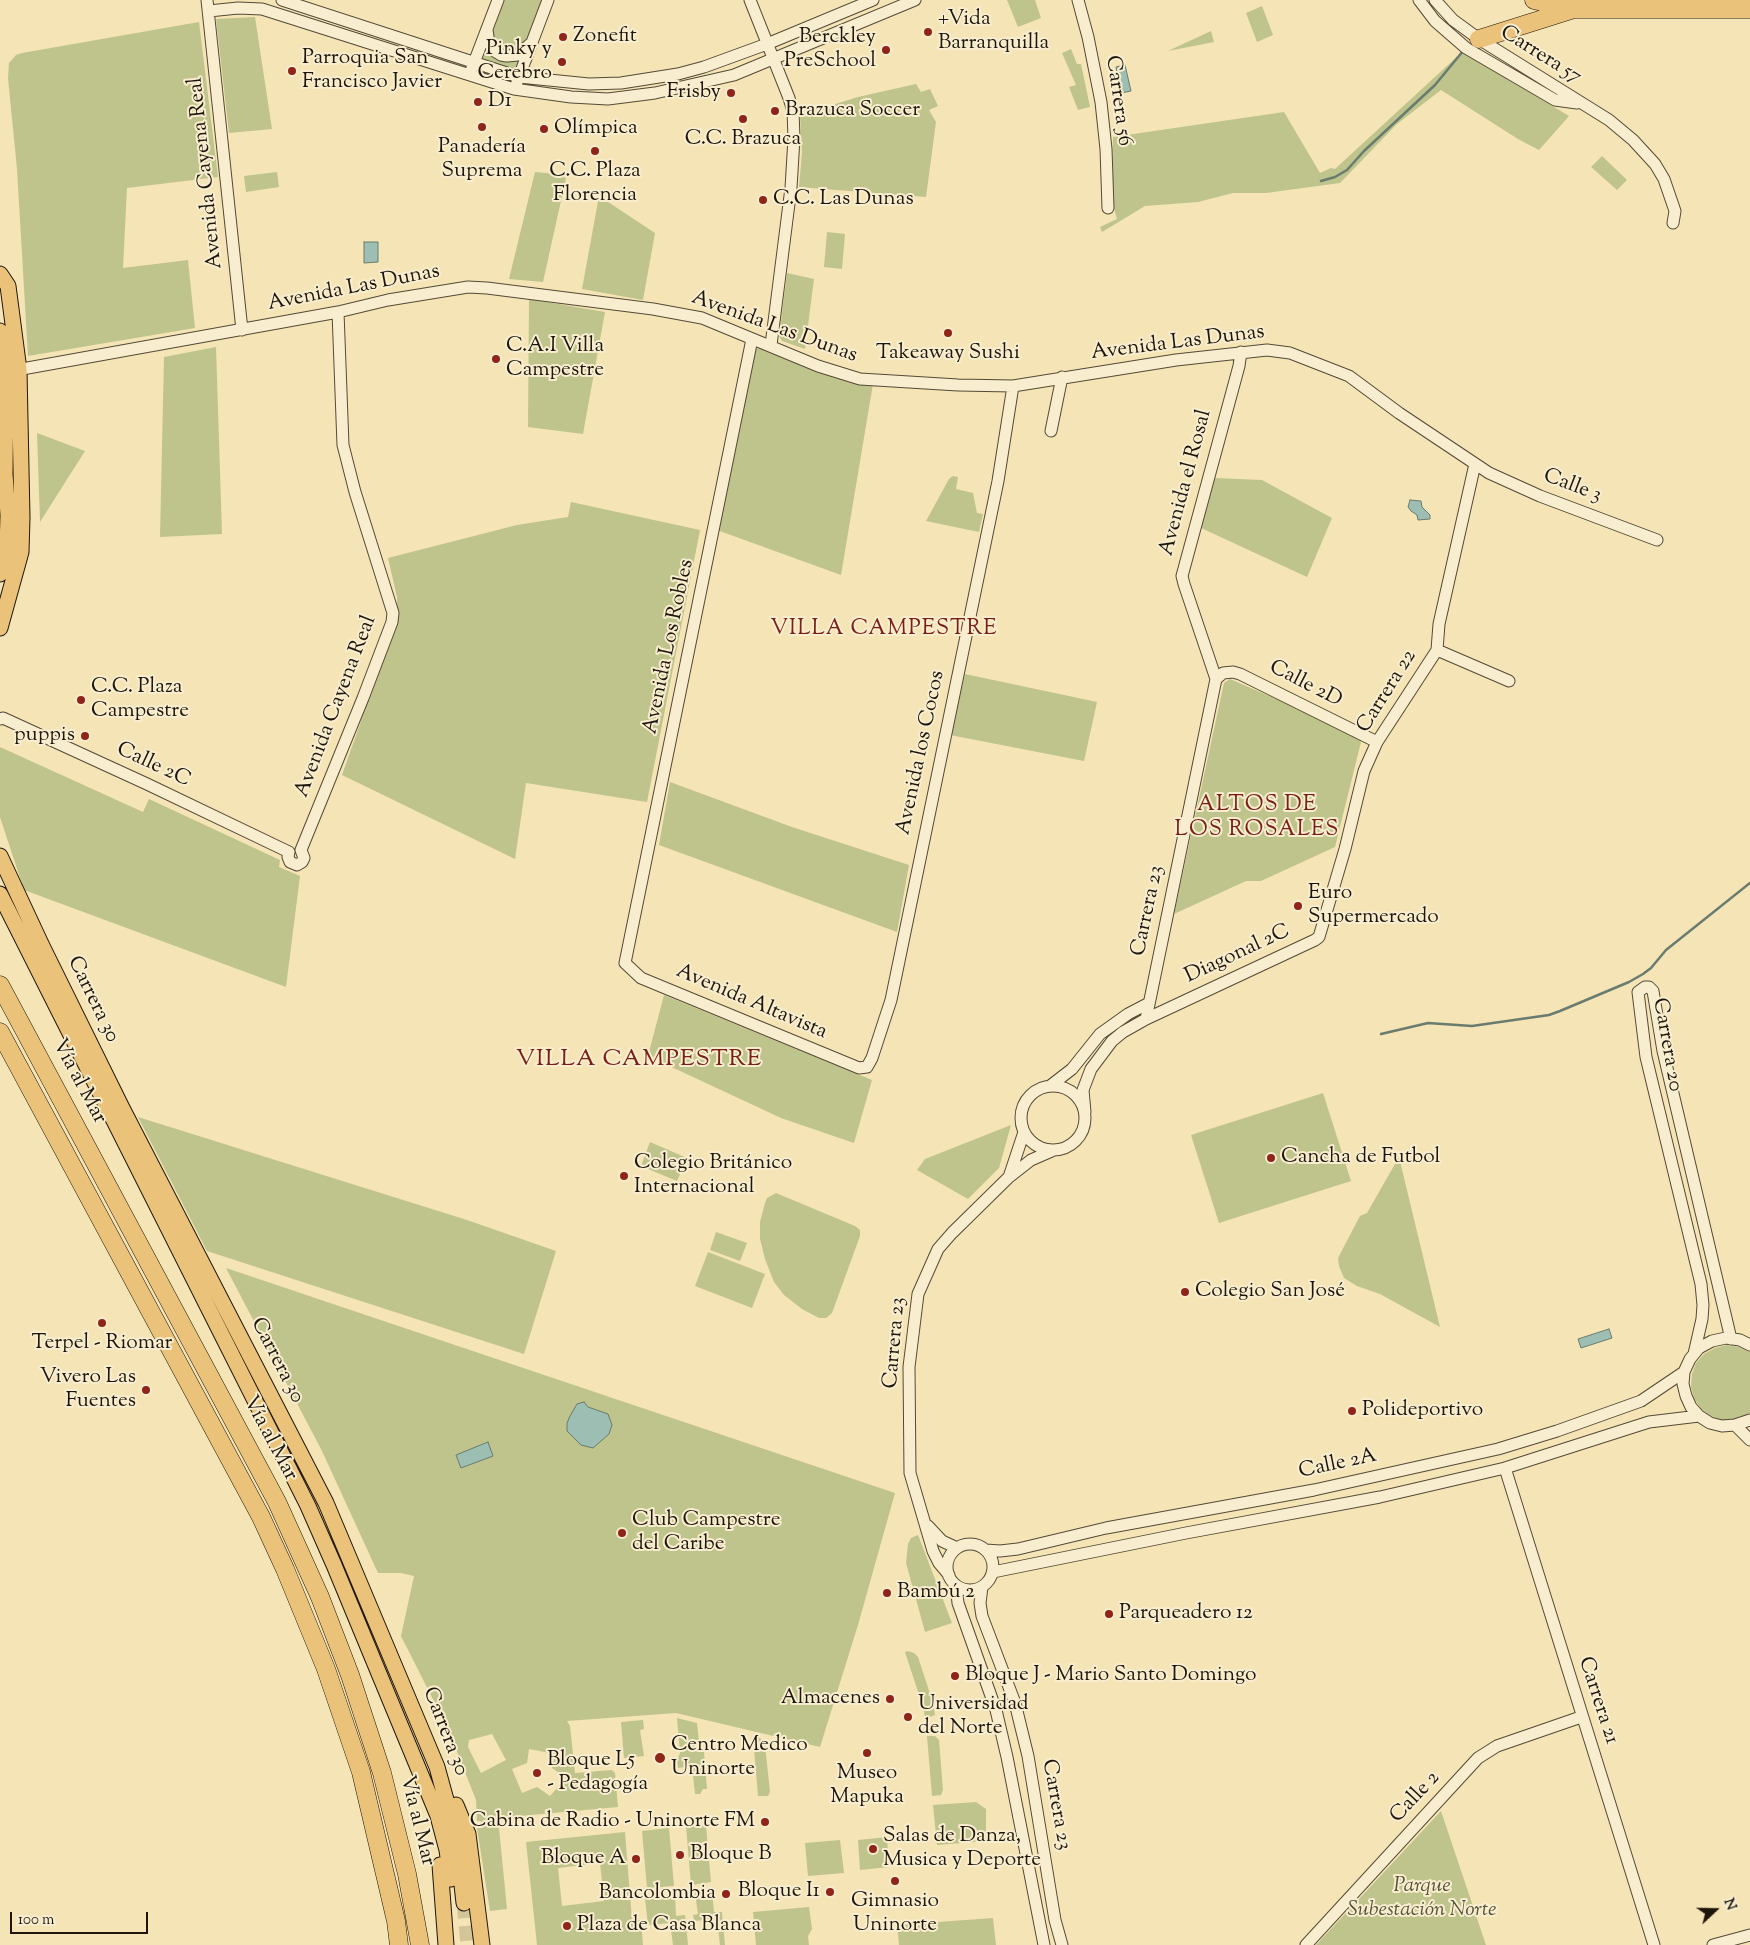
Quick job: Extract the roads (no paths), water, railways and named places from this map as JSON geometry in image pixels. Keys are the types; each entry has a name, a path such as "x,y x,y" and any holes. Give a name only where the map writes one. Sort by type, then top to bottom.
{"highway":[{"path":"1534,0 1574,9 1750,8"},
{"path":"1472,44 1574,9"},
{"name":"Vía al Mar","path":"0,985 277,1502 320,1597 350,1675 382,1774 407,1874 420,1945"},
{"name":"Vía al Mar","path":"0,1032 260,1517 285,1569 326,1669 361,1772 396,1921 399,1945"}],"main road":[{"path":"0,274 8,286 22,518 21,552 0,628"},
{"path":"0,331 12,371 5,474 7,549 0,574"},
{"name":"Carrera 30","path":"0,856 46,955 122,1108 326,1503 437,1767 457,1840 459,1904 438,1816 308,1506 0,894"},
{"path":"437,1767 468,1834 482,1945"},
{"path":"422,1775 435,1826 440,1856 446,1945"}],"street":[{"path":"282,0 519,77 589,84 621,83 695,69 767,44 873,0"},
{"path":"470,74 498,0"},
{"path":"514,88 548,0"},
{"path":"750,0 791,105 794,138 791,188 771,346"},
{"path":"208,6 262,9 514,88 571,97 618,98 655,93 734,74 915,0"},
{"name":"Carrera 56","path":"1078,0 1088,37 1102,110 1106,150 1108,208"},
{"path":"1419,0 1435,21 1472,44"},
{"path":"1435,0 1472,44"},
{"name":"Avenida Cayena Real","path":"208,6 242,330"},
{"path":"487,26 489,43 501,55 518,55 531,43"},
{"name":"Carrera 57","path":"1472,44 1581,104 1620,129 1655,164 1671,196 1675,211 1673,224"},
{"name":"Avenida Las Dunas","path":"12,371 242,330 413,296 468,287 487,288 653,309 702,318 818,366 860,379 958,385 1013,386 1062,377 1241,352 1267,350 1290,353 1349,376 1475,464"},
{"name":"Avenida Cayena Real","path":"289,852 294,849 302,855 392,622 393,613 355,492 343,445 338,312"},
{"name":"Avenida Los Robles","path":"624,964 752,338"},
{"name":"Avenida el Rosal","path":"1216,679 1182,576 1241,352"},
{"path":"1051,431 1062,377"},
{"name":"Avenida los Cocos","path":"867,1067 872,1058 891,1000 995,499 1013,386"},
{"name":"Calle 3","path":"1475,464 1489,473 1540,496 1657,540"},
{"name":"Carrera 22","path":"1319,937 1345,848 1364,771 1377,742 1438,650 1439,624 1475,464"},
{"path":"1438,650 1508,681"},
{"name":"Calle 2D","path":"1216,679 1223,673 1233,672 1240,674 1377,742"},
{"name":"Carrera 23","path":"1146,1019 1216,679"},
{"name":"Calle 2C","path":"0,719 3,718 148,784 289,852"},
{"name":"Diagonal 2C","path":"1146,1019 1319,937"},
{"name":"Avenida Altavista","path":"624,964 641,978 859,1068 867,1067"},
{"name":"Carrera 20","path":"1694,1354 1702,1319 1701,1284 1646,1057 1638,992 1645,987 1650,987 1653,991 1663,1051 1731,1339"},
{"path":"1146,1019 1112,1041 1091,1069 1083,1090 1085,1123 1081,1134 1065,1148 1054,1150 1036,1145 1024,1132 1021,1117 1025,1102 1036,1091 1050,1086 1072,1069 1100,1034 1128,1014 1149,1003"},
{"name":"Diagonal 2C","path":"1149,1003 1172,1006"},
{"path":"1050,1086 1068,1090 1082,1103 1084,1112"},
{"name":"Carrera 23","path":"1008,1178 1024,1132"},
{"name":"Carrera 23","path":"949,1575 940,1564 925,1526 912,1483 909,1463 909,1367 918,1294 938,1248 952,1233 1008,1178 1031,1160 1054,1150"},
{"path":"1750,1345 1740,1340 1731,1339 1712,1341 1700,1348 1690,1359 1684,1372 1683,1384 1691,1407 1699,1416 1710,1423 1722,1426 1735,1426 1750,1420"},
{"name":"Calle 2A","path":"986,1550 1018,1549 1106,1528 1314,1490 1498,1449 1557,1431 1641,1401 1684,1372"},
{"name":"Calle 2A","path":"993,1572 1186,1533 1380,1497 1505,1468 1649,1422 1699,1416"},
{"path":"1735,1426 1750,1440"},
{"name":"Carrera 21","path":"1505,1468 1581,1717 1615,1818 1654,1945"},
{"name":"Carrera 23","path":"922,1513 928,1526 937,1536 946,1544 957,1548"},
{"path":"969,1544 975,1544 986,1550 991,1558 993,1572 989,1580 982,1587 971,1590 956,1585 949,1575 948,1563 953,1552 957,1548 969,1544"},
{"name":"Carrera 23","path":"956,1585 958,1603 996,1710 1044,1945"},
{"name":"Carrera 23","path":"982,1587 980,1603 982,1616 1015,1703 1028,1756 1055,1920 1062,1945"},
{"name":"Calle 2","path":"1306,1945 1478,1758 1497,1746 1581,1717"},
{"path":"1713,1945 1750,1935"}],"water":[{"path":"1125,65 1131,91 1121,93 1116,67"},
{"path":"364,242 378,242 378,262 364,263"},
{"path":"1410,500 1421,501 1422,507 1430,515 1430,519 1418,520 1417,515 1408,507"},
{"path":"1609,1329 1612,1338 1581,1348 1578,1339"},
{"path":"584,1402 588,1407 608,1414 612,1425 609,1434 593,1448 581,1445 567,1431 567,1423 577,1404"},
{"path":"488,1442 493,1456 461,1468 456,1455"}],"waterway":[{"path":"1321,181 1335,177 1347,170 1364,151 1435,85 1463,51"},
{"path":"1381,1034 1428,1023 1472,1026 1549,1015 1560,1011 1629,982 1643,974 1651,968 1666,950 1750,883"}],"tunnel":[{"path":"464,1903 468,1945"}],"place":[{"name":"+Vida Barranquilla","path":"928,32"},
{"name":"Zonefit","path":"563,37"},
{"name":"Berckley PreSchool","path":"886,50"},
{"name":"Pinky y Cerebro","path":"562,62"},
{"name":"Parroquia San Francisco Javier","path":"292,71"},
{"name":"Frisby","path":"731,93"},
{"name":"D1","path":"478,102"},
{"name":"Brazuca Soccer","path":"775,111"},
{"name":"C.C. Brazuca","path":"743,119"},
{"name":"Panadería Suprema","path":"482,127"},
{"name":"Olímpica","path":"544,129"},
{"name":"C.C. Plaza Florencia","path":"595,151"},
{"name":"C.C. Las Dunas","path":"763,200"},
{"name":"Takeaway Sushi","path":"948,333"},
{"name":"C.A.I Villa Campestre","path":"496,359"},
{"name":"C.C. Plaza Campestre","path":"81,700"},
{"name":"puppis","path":"85,736"},
{"name":"Euro Supermercado","path":"1298,906"},
{"name":"Cancha de Futbol","path":"1271,1158"},
{"name":"Colegio Británico Internacional","path":"624,1176"},
{"name":"Colegio San José","path":"1185,1292"},
{"name":"Terpel - Riomar","path":"102,1323"},
{"name":"Vivero Las Fuentes","path":"146,1390"},
{"name":"Polideportivo","path":"1352,1411"},
{"name":"Club Campestre del Caribe","path":"622,1533"},
{"name":"Bambú 2","path":"887,1593"},
{"name":"Parqueadero 12","path":"1109,1614"},
{"name":"Bloque J - Mario Santo Domingo","path":"955,1676"},
{"name":"Almacenes","path":"890,1699"},
{"name":"Universidad del Norte","path":"908,1717"},
{"name":"Museo Mapuka","path":"867,1753"},
{"name":"Centro Medico Uninorte","path":"660,1758"},
{"name":"Bloque L5 - Pedagogía","path":"537,1773"},
{"name":"Cabina de Radio - Uninorte FM","path":"765,1822"},
{"name":"Salas de Danza, Musica y Deporte","path":"873,1849"},
{"name":"Bloque B","path":"680,1855"},
{"name":"Bloque A","path":"636,1859"},
{"name":"Gimnasio Uninorte","path":"895,1881"},
{"name":"Bloque I1","path":"830,1892"},
{"name":"Bancolombia","path":"726,1894"},
{"name":"Plaza de Casa Blanca","path":"567,1926"}],"district":[{"name":"VILLA CAMPESTRE","path":"884,630"},
{"name":"ALTOS DE LOS ROSALES","path":"1257,818"},
{"name":"VILLA CAMPESTRE","path":"639,1061"}],"park label":[{"name":"Parque Subestación Norte","path":"1422,1899"}]}
